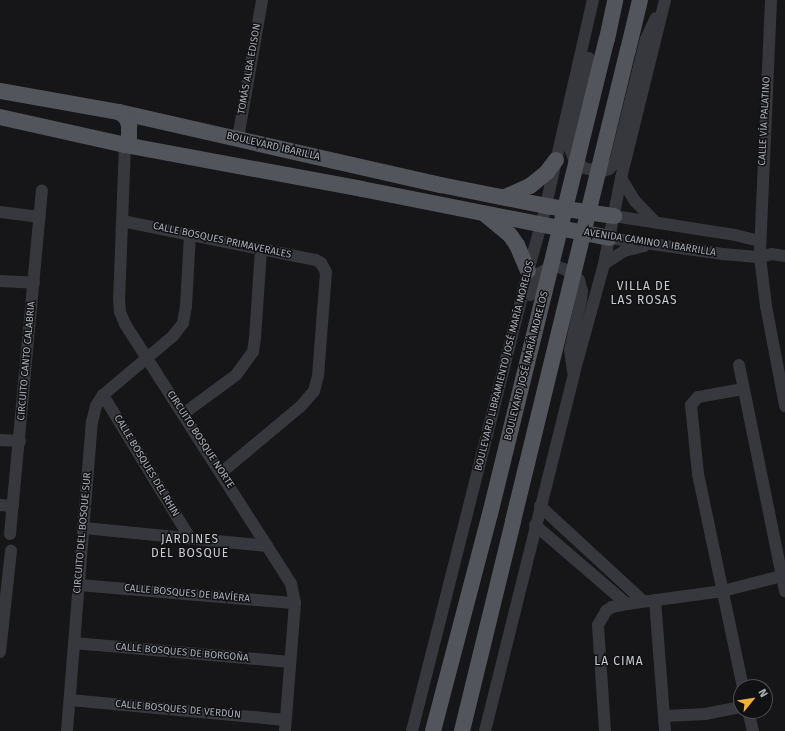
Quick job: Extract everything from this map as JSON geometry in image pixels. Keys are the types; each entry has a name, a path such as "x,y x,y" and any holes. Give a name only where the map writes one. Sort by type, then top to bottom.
{"main road":[{"name":"BOULEVARD JOSÉ MARÍA MORELOS","path":"433,731 490,514 616,0"},
{"path":"462,731 640,0"},
{"name":"BOULEVARD IBARILLA","path":"0,91 119,112 238,138 388,174 546,206"},
{"path":"0,97 12,98 23,96"},
{"path":"119,112 126,117 129,124 129,138 125,145"},
{"path":"0,117 125,145 483,212 541,226"},
{"path":"505,197 530,186 547,172 556,160"},
{"name":"AVENIDA CAMINO A IBARRILLA","path":"546,206 614,216"},
{"path":"483,212 510,235 517,245 528,271"},
{"name":"AVENIDA CAMINO A IBARRILLA","path":"541,226 609,238"}],"street":[{"name":"TOMÁS ALBA EDISON","path":"238,138 262,0"},
{"path":"594,0 597,11 594,38 569,146 574,159 584,168 594,172 601,172 609,169 615,163 646,39 652,24 662,13"},
{"name":"BOULEVARD LIBRAMIENTO JOSÉ MARÍA MORELOS","path":"412,731 511,344 528,271 546,206 594,0"},
{"path":"485,731 535,525 604,264 621,178 665,0"},
{"name":"CALLE VÍA PALATINO","path":"771,0 759,241 774,352 783,389 785,406"},
{"name":"CIRCUITO BOSQUE NORTE","path":"125,145 119,298 120,312 125,324 291,584 295,603 285,725"},
{"path":"621,178 634,201 656,223"},
{"name":"CIRCUITO CANTO CALABRIA","path":"10,534 20,441 42,190"},
{"path":"0,212 40,217"},
{"name":"AVENIDA CAMINO A IBARRILLA","path":"614,216 735,235 759,241"},
{"name":"CALLE BOSQUES PRIMAVERALES","path":"122,220 316,260 321,263 326,272 318,376 314,391 301,406 221,473"},
{"name":"CIRCUITO DEL BOSQUE SUR","path":"67,731 92,422 96,406 103,395 146,356 172,336 184,323 190,234"},
{"name":"AVENIDA CAMINO A IBARRILLA","path":"609,238 760,257"},
{"path":"759,241 772,254"},
{"path":"604,264 624,252 649,244"},
{"path":"183,414 236,375 252,352 255,338 260,249"},
{"path":"760,257 772,254 785,256"},
{"path":"511,344 521,326 534,281 540,273 547,269 558,267 564,269 572,273 579,280 582,290 570,350 574,373"},
{"path":"0,281 34,283"},
{"path":"774,352 785,346"},
{"path":"739,365 785,591"},
{"path":"741,679 698,474 691,405 698,397 743,389"},
{"name":"CALLE BOSQUES DEL RHIN","path":"103,395 190,538"},
{"path":"0,440 20,441"},
{"path":"0,505 13,506"},
{"path":"540,506 585,549 649,600 665,731"},
{"path":"535,525 627,604"},
{"path":"84,528 267,546"},
{"path":"576,560 585,549"},
{"path":"0,647 4,576 11,551"},
{"path":"605,731 598,625 606,611 612,607 649,600 723,591 782,576"},
{"name":"CALLE BOSQUES DE BAVÍERA","path":"79,585 295,603"},
{"name":"CALLE BOSQUES DE BORGOÑA","path":"74,643 290,662"},
{"name":"CALLE BOSQUES DE VERDÚN","path":"70,700 285,725"},
{"path":"664,716 705,714 733,709"},
{"path":"750,719 753,731"}],"district":[{"name":"VILLA DE LAS ROSAS","path":"644,294"},
{"name":"JARDINES DEL BOSQUE","path":"190,547"},
{"name":"LA CIMA","path":"619,662"}]}
